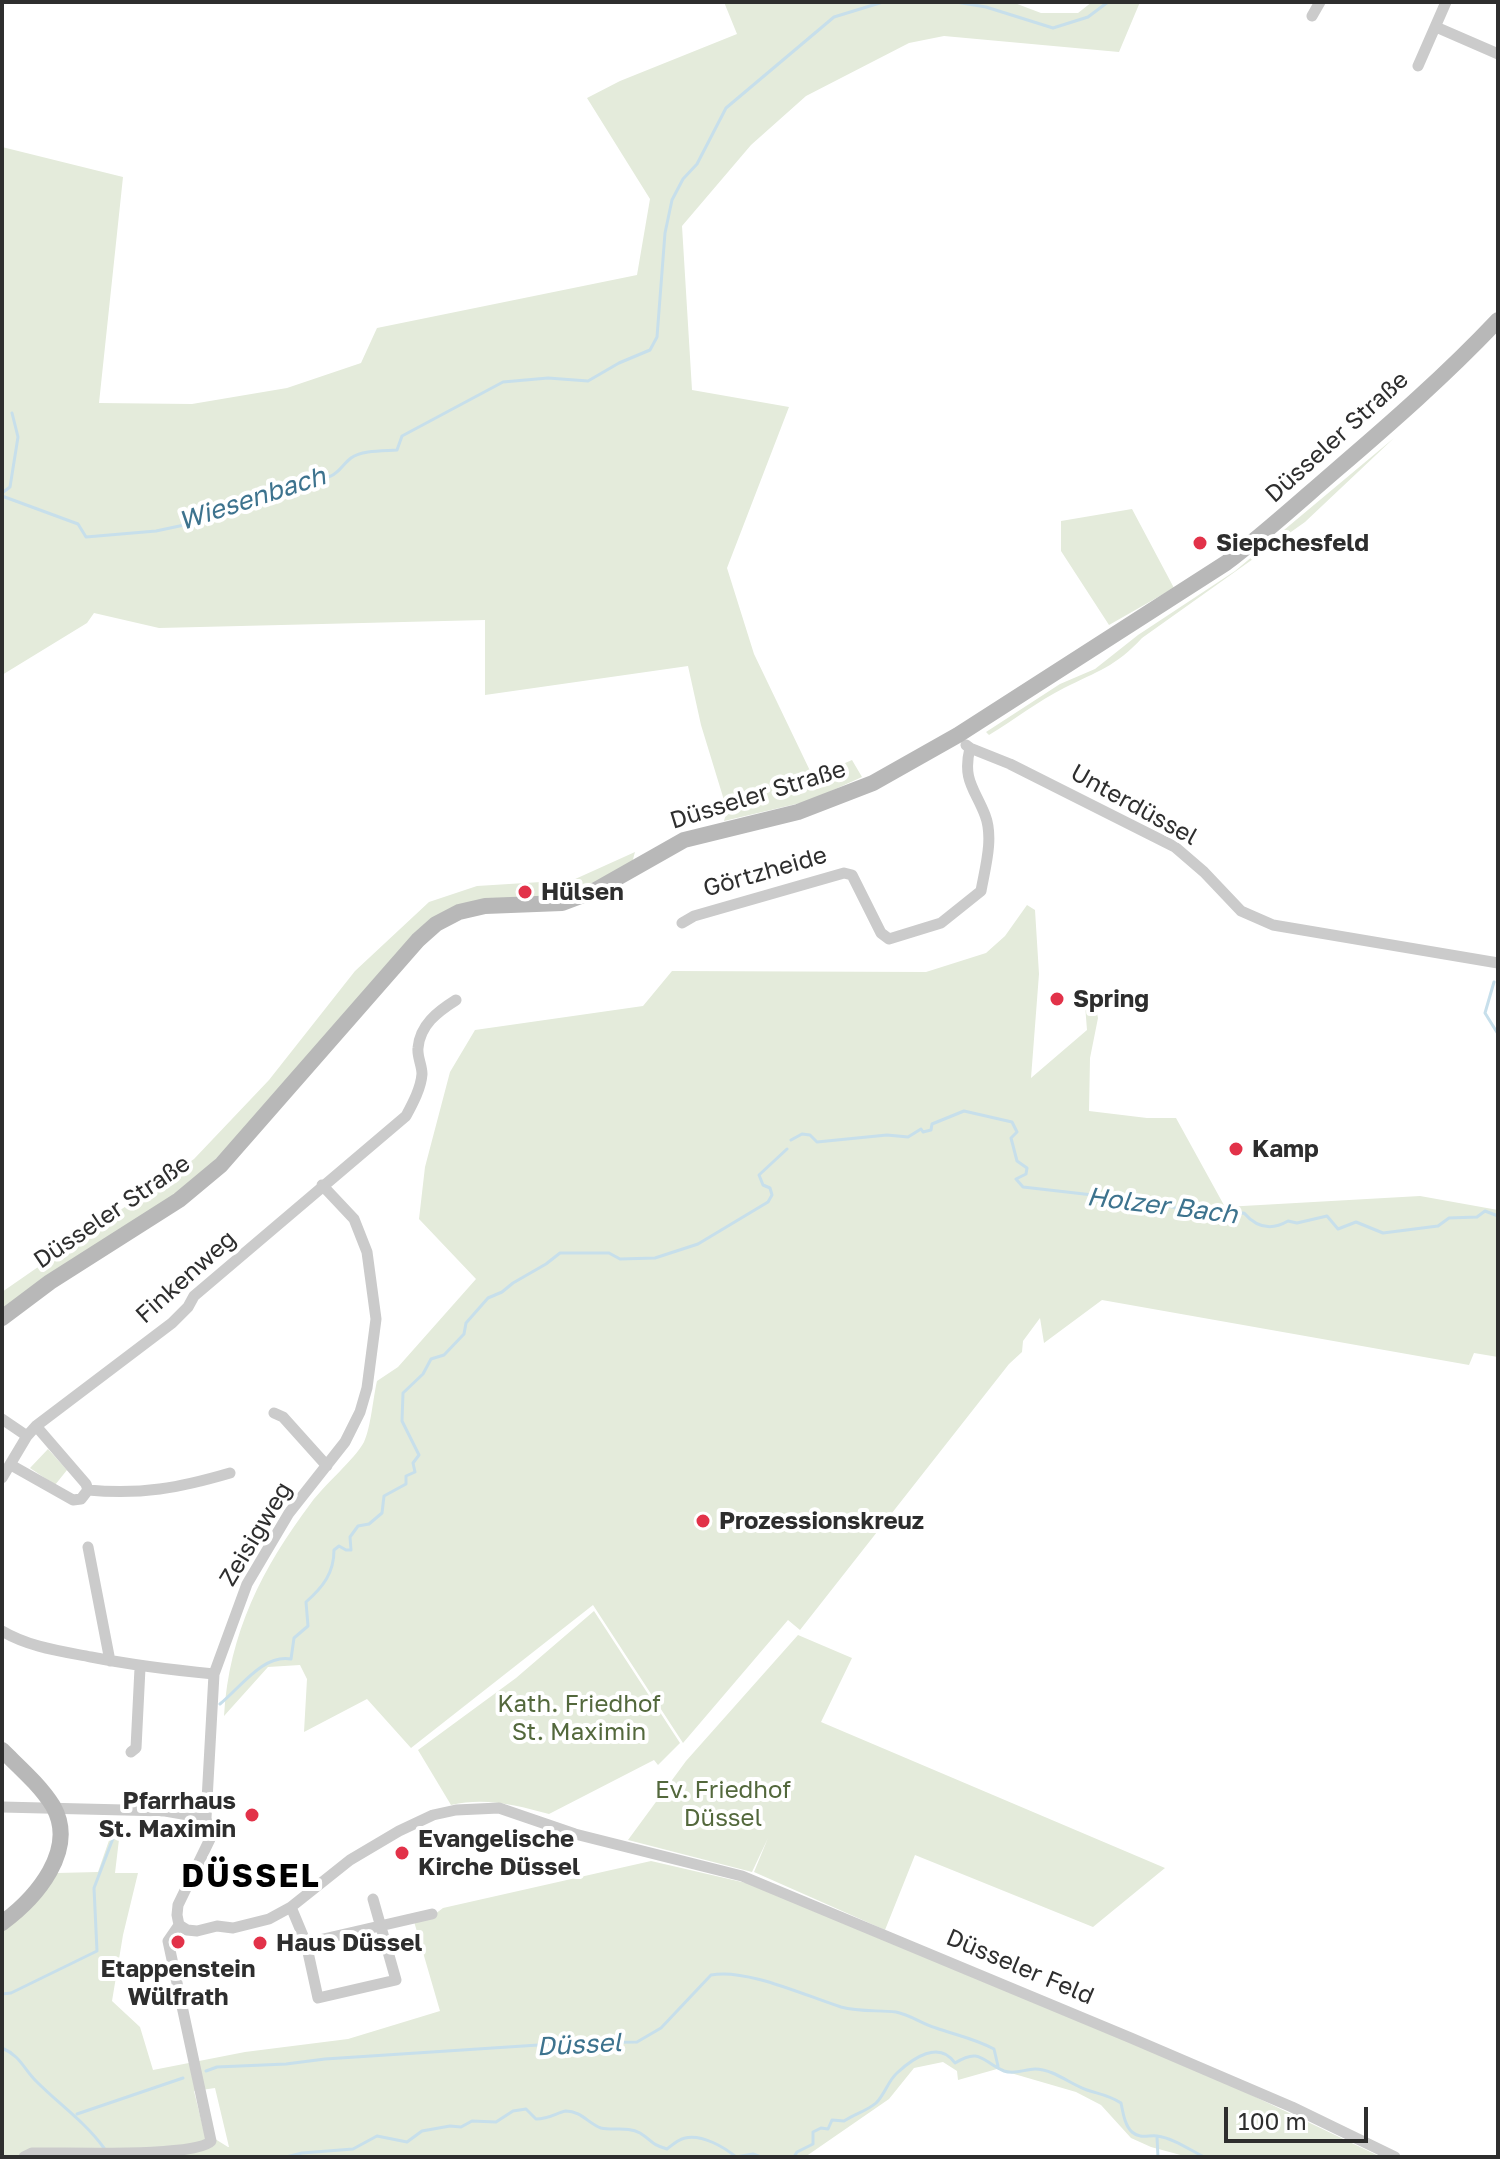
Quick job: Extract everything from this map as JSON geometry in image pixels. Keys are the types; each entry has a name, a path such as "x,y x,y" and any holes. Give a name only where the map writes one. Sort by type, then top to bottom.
{"main road":[{"name":"Düsseler Straße","path":"2,1318 50,1282 179,1200 221,1165 418,940 436,924 474,908 562,903 594,891 684,840 798,812 841,797 873,783 958,735 1226,563 1258,539 1381,431 1498,320"},
{"path":"2,1750 53,1807 60,1827 61,1843 57,1859 33,1893 2,1923"}],"street":[{"path":"1312,16 1320,2"},
{"path":"1418,66 1446,2"},
{"path":"1436,27 1498,54"},
{"path":"958,735 970,748"},
{"name":"Görtzheide","path":"682,923 694,916 844,873 852,875 881,933 889,939 941,923 981,891 989,849 986,817 968,778 970,748"},
{"name":"Unterdüssel","path":"970,748 1010,764 1175,847 1241,911 1273,925 1498,963"},
{"name":"Finkenweg","path":"2,1478 31,1431 172,1323 194,1296 406,1116 415,1100 422,1075 418,1049 423,1029 436,1012 456,1000"},
{"name":"Zeisigweg","path":"24,2157 32,2153 192,2149 207,2146 211,2141 168,1941 179,1925 178,1905 210,1839 206,1818 214,1674 247,1584 289,1513 345,1442 360,1412 367,1388 376,1319 367,1252 354,1219 322,1185"},
{"path":"274,1413 283,1417 327,1466"},
{"path":"2,1419 31,1431 86,1484 88,1490"},
{"path":"11,1465 73,1500 81,1499 88,1490"},
{"path":"88,1490 113,1492 178,1488 230,1473"},
{"path":"88,1547 110,1661"},
{"path":"2,1631 43,1647 140,1668 214,1674"},
{"path":"131,1752 136,1748 140,1668"},
{"path":"2,1807 165,1811 206,1818"},
{"name":"Düsseler Feld","path":"179,1925 197,1931 217,1926 233,1928 269,1919 291,1907 375,1845 433,1815 456,1810 499,1808 575,1834 742,1876 1292,2107 1395,2157"},
{"path":"291,1907 306,1943 318,1998 396,1980 373,1899"},
{"path":"306,1943 432,1914"}],"green space":[{"path":"724,2 1012,2 1041,13 1078,13 1092,2 1140,2 1119,52 944,36 909,43 806,96 751,145 682,226 692,390 789,407 727,568 754,654 813,777 852,760 862,777 809,801 724,821 727,810 701,725 688,666 485,695 485,620 159,628 94,613 87,623 2,675 2,147 123,177 99,403 192,404 287,388 361,363 377,328 637,275 650,199 587,98 620,81 737,34"},
{"path":"1394,438 1305,522 1142,638 1114,662 1054,693 989,735 986,732 1060,684 1095,669 1138,635 1235,571"},
{"path":"1132,509 1174,588 1109,625 1061,551 1061,521"},
{"path":"635,852 632,863 577,892 463,905 204,1171 154,1211 2,1310 2,1292 194,1159 269,1080 355,971 429,902 477,886 573,880"},
{"path":"1027,905 1035,910 1039,974 1031,1078 1087,1030 1084,992 1092,991 1098,1018 1090,1058 1089,1111 1176,1118 1225,1207 1420,1196 1498,1210 1498,1357 1474,1353 1469,1365 1102,1300 1044,1343 1040,1318 1023,1341 1022,1352 1009,1364 800,1630 788,1620 683,1743 593,1605 411,1748 367,1699 304,1732 307,1679 300,1665 268,1667 224,1716 227,1686 241,1629 277,1552 311,1503 364,1442 377,1381 398,1367 476,1279 419,1219 425,1167 450,1072 475,1030 643,1006 672,971 926,972 986,953 1005,936"},
{"path":"48,1449 67,1470 55,1485 30,1468"},
{"name":"Kath. Friedhof St. Maximin","path":"594,1611 680,1743 658,1765 654,1760 549,1814 488,1802 451,1805 418,1750 516,1678"},
{"name":"Ev. Friedhof Düssel","path":"798,1635 852,1658 821,1722 1165,1868 1093,1927 915,1855 885,1930 754,1872 768,1838 752,1872 628,1840 686,1761"},
{"path":"113,1829 120,1831 115,1873 138,1873 112,2001 140,2027 153,2070 245,2052 348,2039 440,2011 413,1918 435,1914 443,1908 651,1861 755,1885 1195,2068 1381,2157 1188,2157 1131,2138 1101,2105 1076,2092 997,2069 958,2080 957,2071 943,2062 914,2068 889,2099 805,2157 2,2157 2,1931 57,1873 98,1872","holes":["215,2088 229,2147 204,2132 194,2091"]}],"waterway":[{"name":"Wiesenbach","path":"2,496 78,524 86,537 156,531 189,524 251,498 263,498 274,490 331,476 356,455 397,450 402,436 503,382 548,378 588,381 650,350 657,337 665,233 672,200 683,179 697,164 726,108 834,17 883,2"},
{"name":"Wiesenbach","path":"956,2 986,7 1053,28 1088,17 1108,2"},
{"path":"2,493 10,487 18,437 12,413"},
{"path":"1494,982 1485,1013 1498,1034"},
{"name":"Holzer Bach","path":"791,1140 802,1134 810,1135 817,1142 887,1135 908,1137 921,1129 923,1132 931,1130 932,1124 964,1111 1012,1122 1017,1132 1011,1138 1017,1161 1027,1168 1026,1174 1016,1179 1023,1187 1119,1198 1137,1205 1159,1201 1193,1216 1244,1213 1254,1222 1270,1227 1288,1221 1297,1223 1327,1216 1338,1229 1356,1222 1383,1233 1438,1226 1449,1218 1477,1217 1485,1211 1498,1216"},
{"name":"Holzer Bach","path":"220,1704 262,1667 281,1659 291,1659 294,1638 308,1626 306,1602 326,1579 334,1550 339,1546 351,1550 350,1537 358,1526 369,1524 382,1513 384,1496 406,1484 406,1476 415,1472 413,1463 419,1455 402,1421 403,1393 423,1374 431,1359 444,1355 464,1334 466,1323 488,1298 560,1253 609,1253 620,1259 655,1258 698,1244 768,1202 772,1195 770,1188 763,1185 759,1175 787,1149"},
{"name":"Holzer Bach","path":"2,1994 11,1993 97,1951 94,1888 120,1820"},
{"name":"Düssel","path":"206,2071 217,2067 325,2059 569,2043 637,2042 661,2028 711,1975 725,1974 776,1984 848,2009 901,2013 994,2049 998,2066"},
{"name":"Düssel","path":"2,2048 18,2059 104,2148"},
{"name":"Düssel","path":"794,2157 797,2152 813,2144 813,2132 828,2129 832,2120 844,2121 872,2106 903,2067 918,2057 934,2052 949,2056 955,2063 976,2056 1008,2072 1048,2071 1121,2103 1126,2123 1135,2134 1169,2139 1204,2157"},
{"name":"Düssel","path":"77,2114 183,2078"},
{"name":"Düssel","path":"286,2157 353,2149 377,2136 407,2142 422,2131 461,2127 472,2121 496,2122 513,2111 526,2109 536,2119 571,2112 601,2128 635,2131 667,2149 680,2140 692,2137 712,2142 736,2157 753,2154 761,2157"},
{"path":"1157,2137 1158,2157"}],"place":[{"name":"Siepchesfeld","path":"1200,543"},
{"name":"Hülsen","path":"525,892"},
{"name":"Spring","path":"1057,999"},
{"name":"Kamp","path":"1236,1149"},
{"name":"Prozessionskreuz","path":"703,1521"},
{"name":"Pfarrhaus St. Maximin","path":"252,1815"},
{"name":"Evangelische Kirche Düssel","path":"402,1853"},
{"name":"Etappenstein Wülfrath","path":"178,1942"},
{"name":"Haus Düssel","path":"260,1943"}],"district":[{"name":"DÜSSEL","path":"251,1877"}]}
